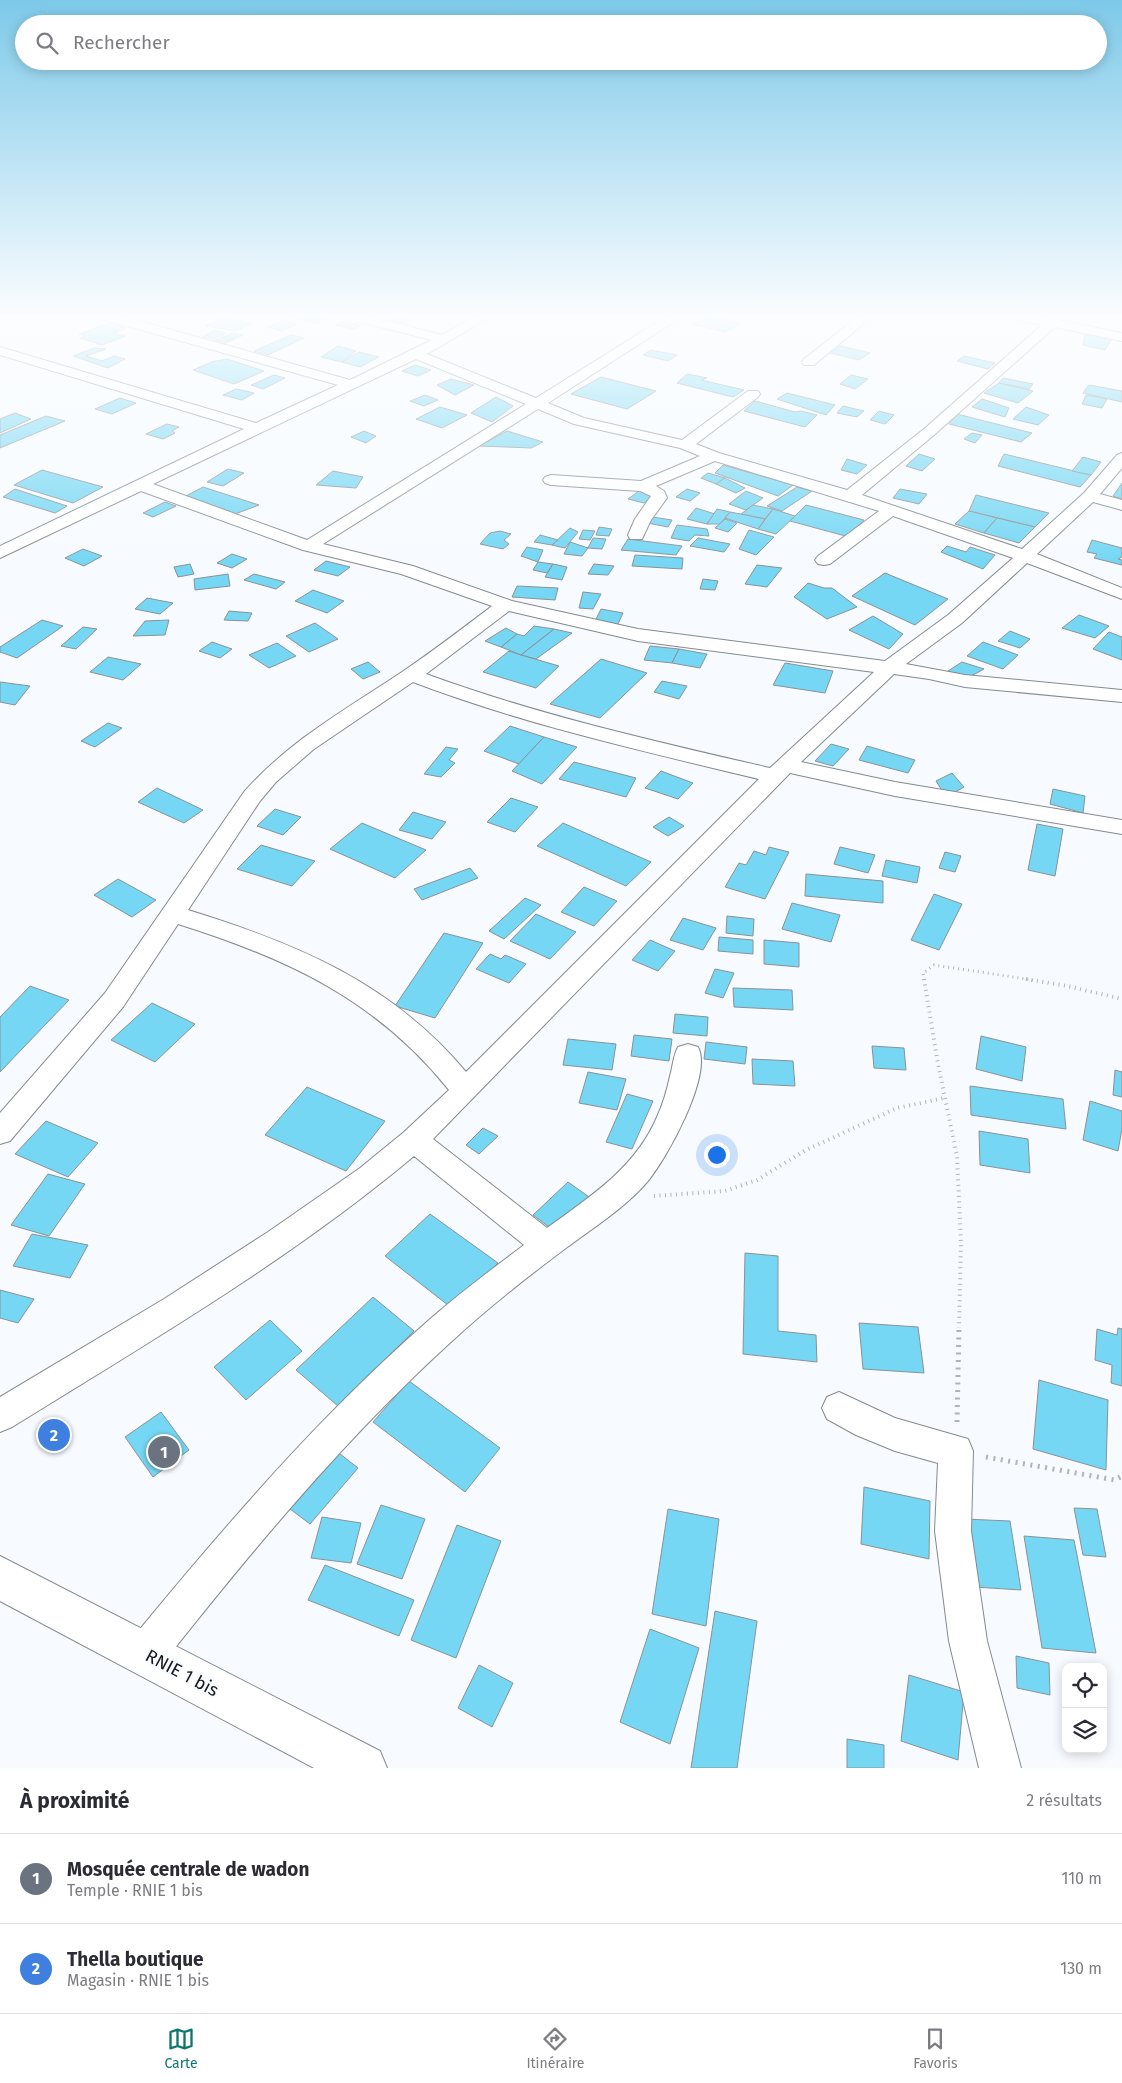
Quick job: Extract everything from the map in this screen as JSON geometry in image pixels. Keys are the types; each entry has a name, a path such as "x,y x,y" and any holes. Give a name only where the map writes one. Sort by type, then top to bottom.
{"main road":[{"name":"RNIE 1 bis","path":"0,1578 363,1768"}],"street":[{"path":"159,399 257,428"},
{"path":"0,553 257,428 323,399"},
{"path":"520,399 579,421 685,445 714,456 850,496 1025,556 1122,594"},
{"path":"309,546 545,399"},
{"path":"685,445 747,399"},
{"path":"850,496 929,432 966,399"},
{"path":"551,480 643,486 714,456"},
{"path":"0,1416 176,1308 279,1241 370,1176 414,1140 465,1091 779,770 890,667 955,619 1025,556 1090,496 1122,458"},
{"path":"140,485 309,546 407,570 506,605 638,635 890,667 965,681 1122,696"},
{"path":"636,535 643,519 660,496 643,486"},
{"path":"1090,496 1122,505"},
{"path":"824,560 890,511"},
{"path":"0,1133 10,1108 114,1000 268,776 286,759 336,722 411,675 506,605"},
{"path":"411,675 481,701 573,728 779,770 1122,827"},
{"path":"172,914 241,935 325,972 369,999 419,1040 452,1074 465,1091"},
{"path":"145,1654 198,1588 260,1516 370,1398 442,1330 547,1245 608,1201 637,1172 658,1145 674,1114 684,1083 688,1054"},
{"path":"414,1140 547,1245"},
{"path":"838,1408 866,1424 906,1440 956,1451 953,1531 968,1641 1000,1768"}],"path":[{"path":"1122,999 1067,986 950,966 934,965 923,973 957,1156 960,1233 956,1451 1115,1480 1122,1476"},
{"path":"608,1201 725,1191 757,1180 806,1150 897,1108 945,1098"}],"building":[{"path":"119,399 136,403 112,414 95,409"},
{"path":"416,399 438,400 424,406 410,401"},
{"path":"494,399 499,399 513,406 492,422 471,413"},
{"path":"588,399 644,399 627,409"},
{"path":"777,399 809,399 835,405 826,415"},
{"path":"982,399 1009,408 1005,417 972,407"},
{"path":"1003,399 1024,399 1018,403"},
{"path":"1084,399 1107,399 1102,408 1082,404"},
{"path":"1107,399 1122,399 1122,402"},
{"path":"755,401 795,412 801,411 817,415 805,427 744,411"},
{"path":"843,406 864,411 857,417 837,413"},
{"path":"440,407 467,415 442,428 416,419"},
{"path":"1026,407 1049,415 1038,425 1013,419"},
{"path":"879,411 894,415 885,424 870,420"},
{"path":"15,413 31,419 0,433 0,419"},
{"path":"957,414 1032,433 1021,442 949,424"},
{"path":"46,416 65,421 0,448 0,435"},
{"path":"167,424 179,427 172,431 175,433 163,439 146,434"},
{"path":"364,431 376,436 366,443 351,437"},
{"path":"507,431 543,442 531,448 479,446"},
{"path":"972,433 982,435 975,443 964,439"},
{"path":"919,454 935,459 922,471 906,466"},
{"path":"1004,454 1091,475 1080,487 998,466"},
{"path":"1083,457 1101,462 1091,475 1072,471"},
{"path":"847,459 867,465 857,474 841,470"},
{"path":"723,465 793,485 778,496 715,473"},
{"path":"228,469 244,473 223,486 207,482"},
{"path":"42,470 103,487 73,503 14,485"},
{"path":"333,471 363,477 356,488 316,485"},
{"path":"708,473 725,478 716,484 701,478"},
{"path":"725,478 745,488 736,493 716,484"},
{"path":"1122,483 1122,499 1113,496"},
{"path":"203,487 259,505 235,514 186,496"},
{"path":"797,487 812,491 782,511 767,506"},
{"path":"15,489 67,506 55,513 3,497"},
{"path":"687,489 700,493 690,501 676,497"},
{"path":"900,489 927,494 919,504 893,498"},
{"path":"639,491 652,496 644,503 628,499"},
{"path":"746,491 763,498 746,510 729,504"},
{"path":"976,495 1049,513 1035,527 969,511"},
{"path":"165,502 176,506 153,517 143,513"},
{"path":"753,505 773,509 765,519 741,514"},
{"path":"806,505 864,520 849,537 790,521"},
{"path":"696,508 715,514 707,524 687,519"},
{"path":"717,509 730,512 720,524 707,524"},
{"path":"773,509 795,516 776,534 758,529"},
{"path":"969,511 997,518 984,533 955,524"},
{"path":"730,512 765,519 758,529 725,518"},
{"path":"646,516 672,520 668,527 642,522"},
{"path":"997,518 1035,527 1019,543 984,533"},
{"path":"725,519 737,523 728,532 715,528"},
{"path":"677,525 707,529 709,536 695,535 689,541 671,538"},
{"path":"599,527 612,529 609,536 596,535"},
{"path":"570,528 578,532 565,548 552,545"},
{"path":"583,530 595,531 590,540 579,539"},
{"path":"749,530 774,537 756,555 739,549"},
{"path":"500,531 511,534 504,540 509,544 503,549 480,544 490,533"},
{"path":"540,535 558,540 552,545 534,542"},
{"path":"593,538 606,539 602,549 588,548"},
{"path":"698,538 730,544 724,552 690,546"},
{"path":"628,539 682,546 676,555 621,550"},
{"path":"1092,540 1122,548 1122,557 1118,559 1122,560 1122,565 1094,558 1097,554 1087,552"},
{"path":"570,542 588,548 582,556 564,554"},
{"path":"947,546 966,552 970,547 995,555 983,569 941,552"},
{"path":"527,547 543,550 538,562 521,556"},
{"path":"83,549 102,556 84,566 65,558"},
{"path":"232,554 247,559 232,568 217,563"},
{"path":"635,555 683,558 682,569 632,566"},
{"path":"326,561 350,567 338,576 314,570"},
{"path":"538,562 553,564 547,573 533,570"},
{"path":"190,564 194,574 178,577 174,567"},
{"path":"553,564 567,567 562,580 545,577"},
{"path":"594,564 614,566 608,575 588,574"},
{"path":"757,565 782,568 767,587 745,584"},
{"path":"885,573 948,599 915,625 852,596"},
{"path":"228,574 230,586 195,590 194,579"},
{"path":"254,574 285,582 276,589 244,580"},
{"path":"703,579 718,581 715,590 700,589"},
{"path":"808,583 824,588 832,588 857,607 827,619 794,597"},
{"path":"517,586 558,588 555,600 512,597"},
{"path":"313,590 344,601 327,613 295,601"},
{"path":"583,592 601,594 593,609 579,608"},
{"path":"147,598 173,603 160,614 135,609"},
{"path":"601,609 623,613 617,626 594,623"},
{"path":"229,611 252,613 248,621 224,620"},
{"path":"1079,615 1109,626 1095,638 1062,628"},
{"path":"873,616 903,634 889,649 849,630"},
{"path":"42,620 63,626 17,658 0,652 0,647"},
{"path":"169,620 165,635 133,636 145,621"},
{"path":"315,623 338,639 309,652 286,636"},
{"path":"534,626 554,629 521,655 501,647 517,634 524,636"},
{"path":"83,627 97,629 76,649 61,646"},
{"path":"506,628 517,634 501,647 485,641"},
{"path":"554,629 572,633 536,659 521,655"},
{"path":"1010,631 1030,639 1020,648 998,641"},
{"path":"1109,632 1122,637 1122,660 1093,649"},
{"path":"212,642 232,649 220,658 199,651"},
{"path":"983,642 1018,655 1003,669 967,656"},
{"path":"277,643 296,656 269,668 249,655"},
{"path":"650,646 679,649 672,663 644,660"},
{"path":"679,649 707,654 700,668 672,663"},
{"path":"509,651 559,666 536,688 483,672"},
{"path":"108,657 141,664 123,680 90,672"},
{"path":"601,659 647,673 600,718 550,704"},
{"path":"368,662 380,672 363,679 351,669"},
{"path":"962,662 984,669 964,680 948,671"},
{"path":"785,663 833,671 825,693 773,685"},
{"path":"662,681 687,686 679,699 654,692"},
{"path":"0,682 30,686 15,705 0,702"},
{"path":"108,723 122,728 95,747 81,741"},
{"path":"510,726 544,737 519,764 484,751"},
{"path":"544,737 577,747 542,784 512,771"},
{"path":"831,744 849,749 833,766 815,761"},
{"path":"867,746 915,760 908,773 859,760"},
{"path":"446,747 458,749 449,760 455,763 441,777 424,774"},
{"path":"574,762 636,778 626,797 559,779"},
{"path":"661,771 693,783 678,799 645,788"},
{"path":"952,773 964,787 946,797 936,781"},
{"path":"157,788 203,810 184,823 138,802"},
{"path":"1053,789 1085,796 1083,813 1050,804"},
{"path":"511,798 538,807 515,832 487,822"},
{"path":"275,809 301,817 283,835 257,826"},
{"path":"413,812 446,822 432,839 399,830"},
{"path":"669,817 684,826 668,836 653,827"},
{"path":"362,823 426,850 395,878 330,849"},
{"path":"563,823 651,862 626,886 537,846"},
{"path":"1037,824 1063,829 1055,876 1028,870"},
{"path":"261,845 315,861 292,886 237,869"},
{"path":"769,847 789,852 765,899 725,887 739,863 746,865 754,851 766,855"},
{"path":"840,847 875,855 868,873 834,864"},
{"path":"945,852 961,856 955,872 939,868"},
{"path":"886,860 920,867 917,883 882,876"},
{"path":"470,868 478,878 422,900 414,889"},
{"path":"806,874 883,881 883,903 805,896"},
{"path":"118,879 156,900 132,917 94,895"},
{"path":"584,887 617,901 594,926 561,912"},
{"path":"934,894 962,904 939,950 911,940"},
{"path":"525,898 541,905 504,939 489,931"},
{"path":"792,903 840,915 831,942 782,929"},
{"path":"536,914 576,932 550,959 510,941"},
{"path":"727,916 754,919 753,936 726,933"},
{"path":"683,918 716,928 703,950 670,940"},
{"path":"444,933 483,943 435,1018 395,1006"},
{"path":"719,937 753,940 753,954 718,951"},
{"path":"650,940 675,951 658,971 632,960"},
{"path":"764,940 799,943 799,967 764,964"},
{"path":"490,954 501,959 505,955 526,964 509,983 476,969"},
{"path":"715,969 734,973 723,998 705,993"},
{"path":"30,986 69,1000 0,1072 0,1017"},
{"path":"733,988 792,990 793,1010 734,1007"},
{"path":"152,1003 195,1024 155,1062 111,1040"},
{"path":"675,1014 708,1017 707,1036 673,1033"},
{"path":"634,1035 672,1039 669,1061 631,1056"},
{"path":"981,1036 1026,1047 1022,1081 976,1069"},
{"path":"568,1039 616,1044 612,1070 563,1065"},
{"path":"706,1042 747,1047 745,1064 704,1059"},
{"path":"872,1046 904,1048 906,1070 874,1068"},
{"path":"752,1059 793,1061 795,1086 753,1084"},
{"path":"1115,1070 1122,1072 1122,1097 1113,1095"},
{"path":"588,1072 626,1079 617,1110 579,1103"},
{"path":"970,1086 1063,1099 1066,1129 971,1115"},
{"path":"307,1087 385,1121 346,1171 265,1135"},
{"path":"627,1094 653,1101 632,1149 606,1142"},
{"path":"1090,1101 1122,1111 1122,1129 1118,1151 1083,1140"},
{"path":"46,1121 98,1143 68,1177 15,1154"},
{"path":"483,1128 498,1136 479,1154 466,1145"},
{"path":"979,1131 1028,1139 1030,1173 980,1165"},
{"path":"48,1174 85,1184 49,1236 11,1225"},
{"path":"568,1182 592,1199 557,1233 533,1215"},
{"path":"430,1214 498,1263 453,1309 385,1256"},
{"path":"32,1234 88,1245 70,1278 13,1266"},
{"path":"745,1253 778,1256 778,1331 816,1335 817,1362 743,1354"},
{"path":"0,1290 34,1299 18,1323 0,1318"},
{"path":"373,1297 414,1331 338,1406 296,1370"},
{"path":"270,1320 302,1351 246,1400 214,1367"},
{"path":"859,1323 918,1327 924,1373 863,1369"},
{"path":"1118,1328 1122,1329 1122,1386 1111,1383 1112,1365 1095,1360 1097,1329 1117,1335"},
{"path":"1039,1380 1108,1400 1106,1470 1033,1449"},
{"path":"409,1381 500,1448 465,1492 373,1422"},
{"path":"161,1412 189,1450 153,1477 125,1437"},
{"path":"335,1450 358,1468 310,1524 286,1506"},
{"path":"864,1487 930,1501 929,1559 861,1544"},
{"path":"381,1505 425,1519 402,1579 357,1564"},
{"path":"1074,1508 1097,1509 1106,1557 1083,1555"},
{"path":"668,1509 719,1519 706,1626 652,1614"},
{"path":"322,1517 361,1523 351,1563 311,1558"},
{"path":"964,1519 1010,1521 1021,1590 974,1587"},
{"path":"457,1525 501,1541 456,1658 411,1640"},
{"path":"1024,1536 1074,1540 1096,1653 1042,1648"},
{"path":"325,1565 414,1600 399,1636 308,1600"},
{"path":"715,1611 757,1621 737,1768 691,1768"},
{"path":"650,1629 699,1648 670,1744 620,1722"},
{"path":"1016,1656 1049,1663 1050,1695 1017,1688"},
{"path":"479,1665 513,1683 492,1727 458,1708"},
{"path":"909,1675 964,1692 958,1760 901,1741"},
{"path":"847,1739 884,1745 884,1768 847,1768"}],"place":[{"name":"Thella boutique","path":"54,1435"},
{"name":"Mosquée centrale de wadon","path":"164,1452"}]}
